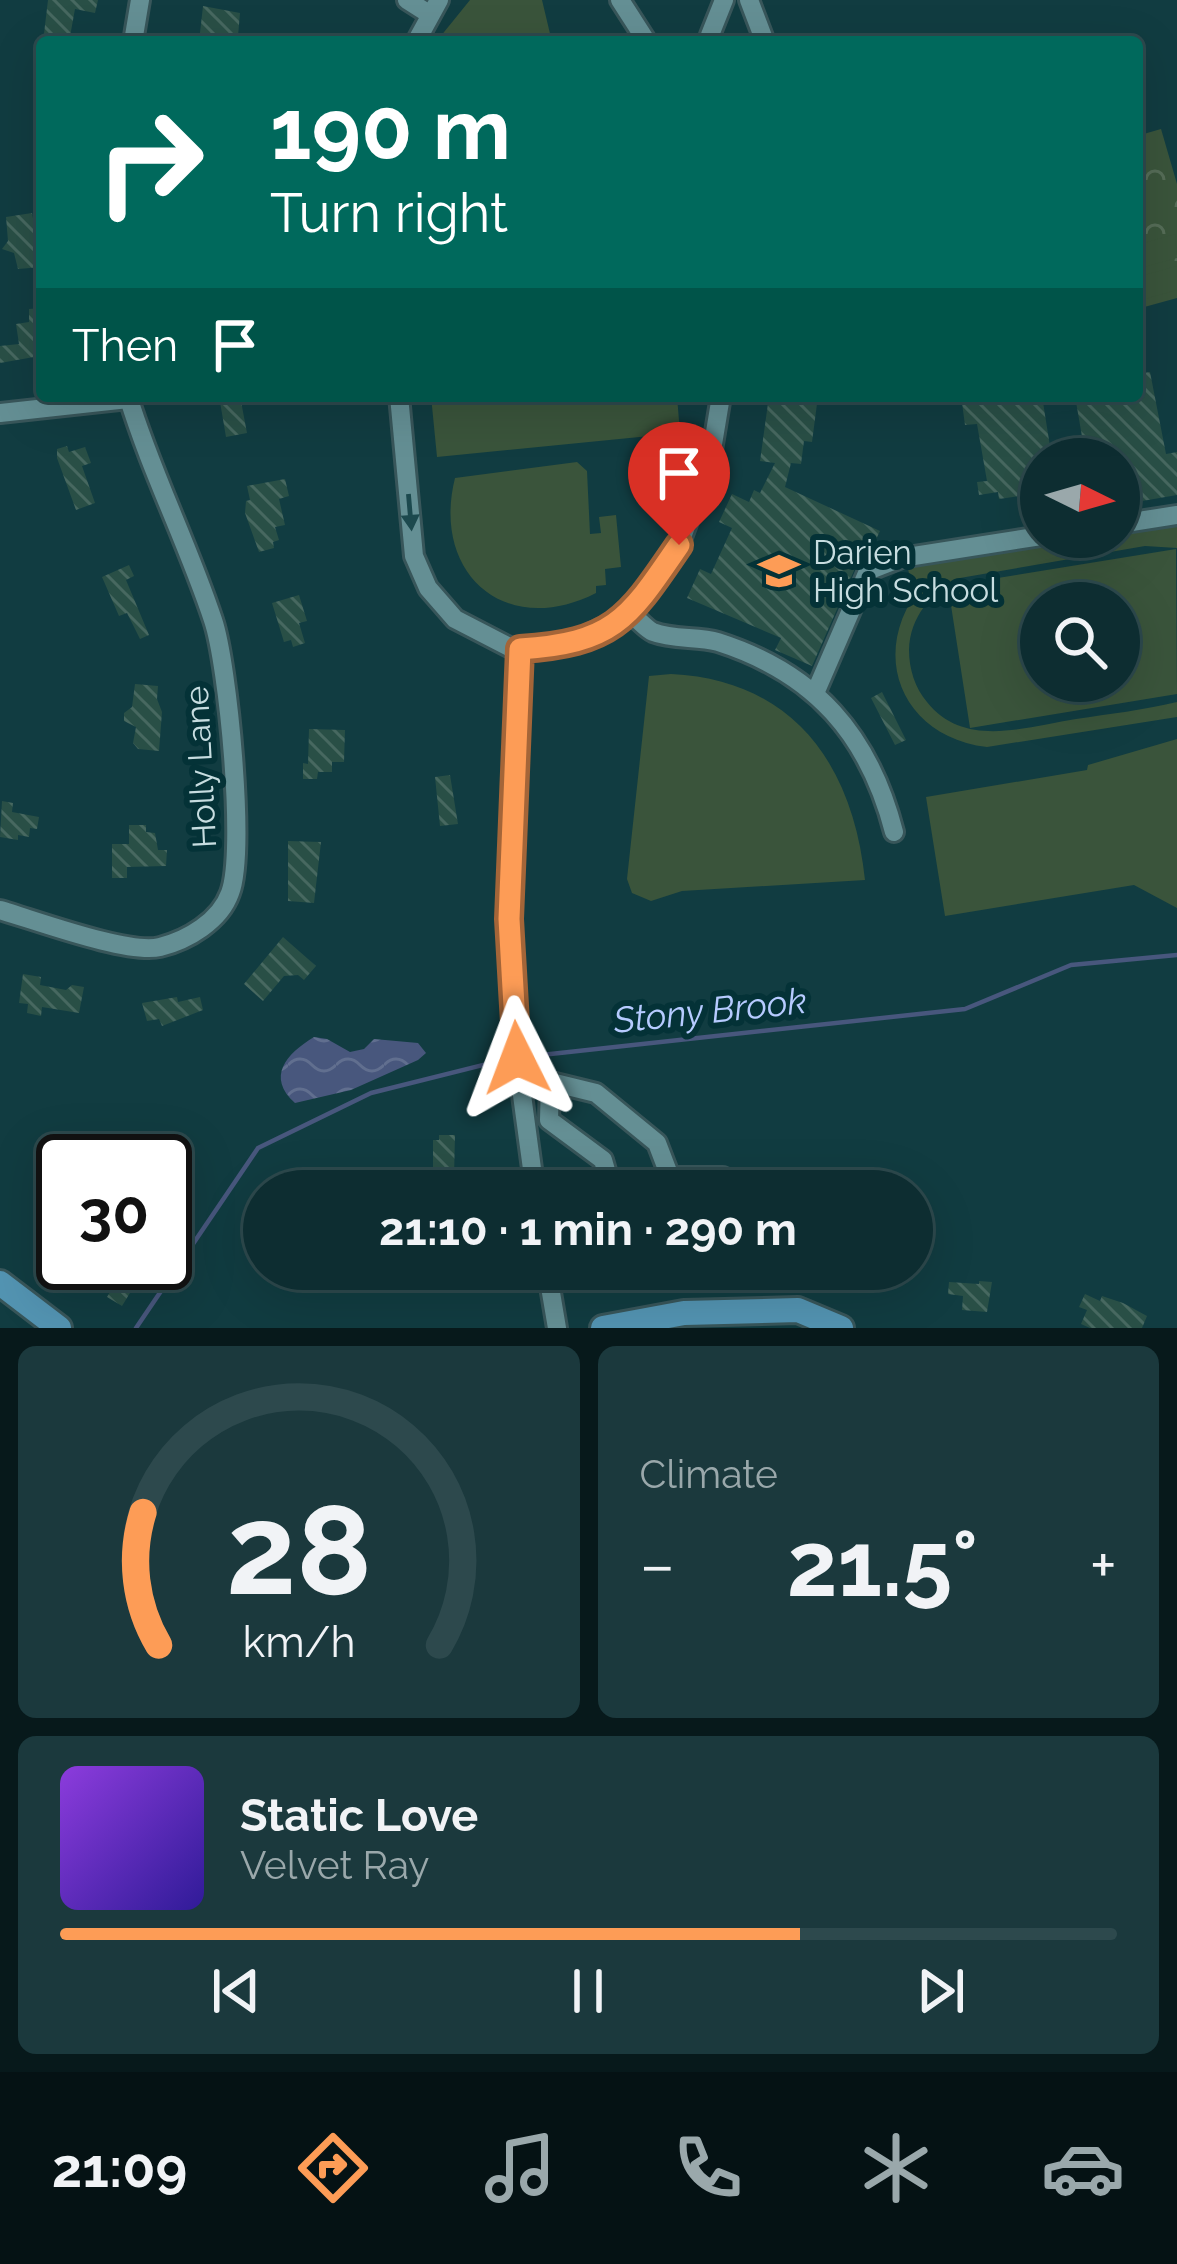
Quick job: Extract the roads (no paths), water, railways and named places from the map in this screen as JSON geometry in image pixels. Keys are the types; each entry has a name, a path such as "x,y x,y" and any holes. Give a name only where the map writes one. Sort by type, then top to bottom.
{"main road":[{"path":"0,1283 59,1328"},
{"path":"603,1328 684,1313 797,1310 841,1328"}],"street":[{"path":"134,36 140,0"},
{"path":"407,0 434,7 419,36"},
{"path":"713,36 724,0"},
{"path":"749,0 763,36"},
{"path":"625,2 644,36"},
{"path":"0,413 88,402"},
{"name":"Holly Lane","path":"0,910 128,946 157,949 201,931 230,896 237,855 226,676 214,623 130,402"},
{"path":"400,402 414,556 428,588 455,619 512,649 564,646 631,614 679,545 710,462 721,402"},
{"path":"1140,521 1177,515"},
{"path":"816,692 868,571 901,558 1020,539"},
{"path":"631,614 653,632 715,641 770,663 816,692 870,764 894,832"},
{"path":"520,649 509,919 520,1080 532,1170"},
{"path":"520,1080 596,1093 657,1143 667,1170"},
{"path":"550,1082 549,1120 603,1160 603,1170"},
{"path":"551,1290 557,1328"}],"water":[{"path":"314,1037 350,1052 364,1049 374,1039 418,1043 426,1053 351,1090 295,1103 282,1084 283,1067"}],"waterway":[{"name":"Stony Brook","path":"523,1057 965,1009 1071,965 1177,955"},
{"name":"Stony Brook","path":"136,1328 258,1148 371,1093 511,1058"}],"place":[{"name":"Darien High School","path":"779,571"}]}
